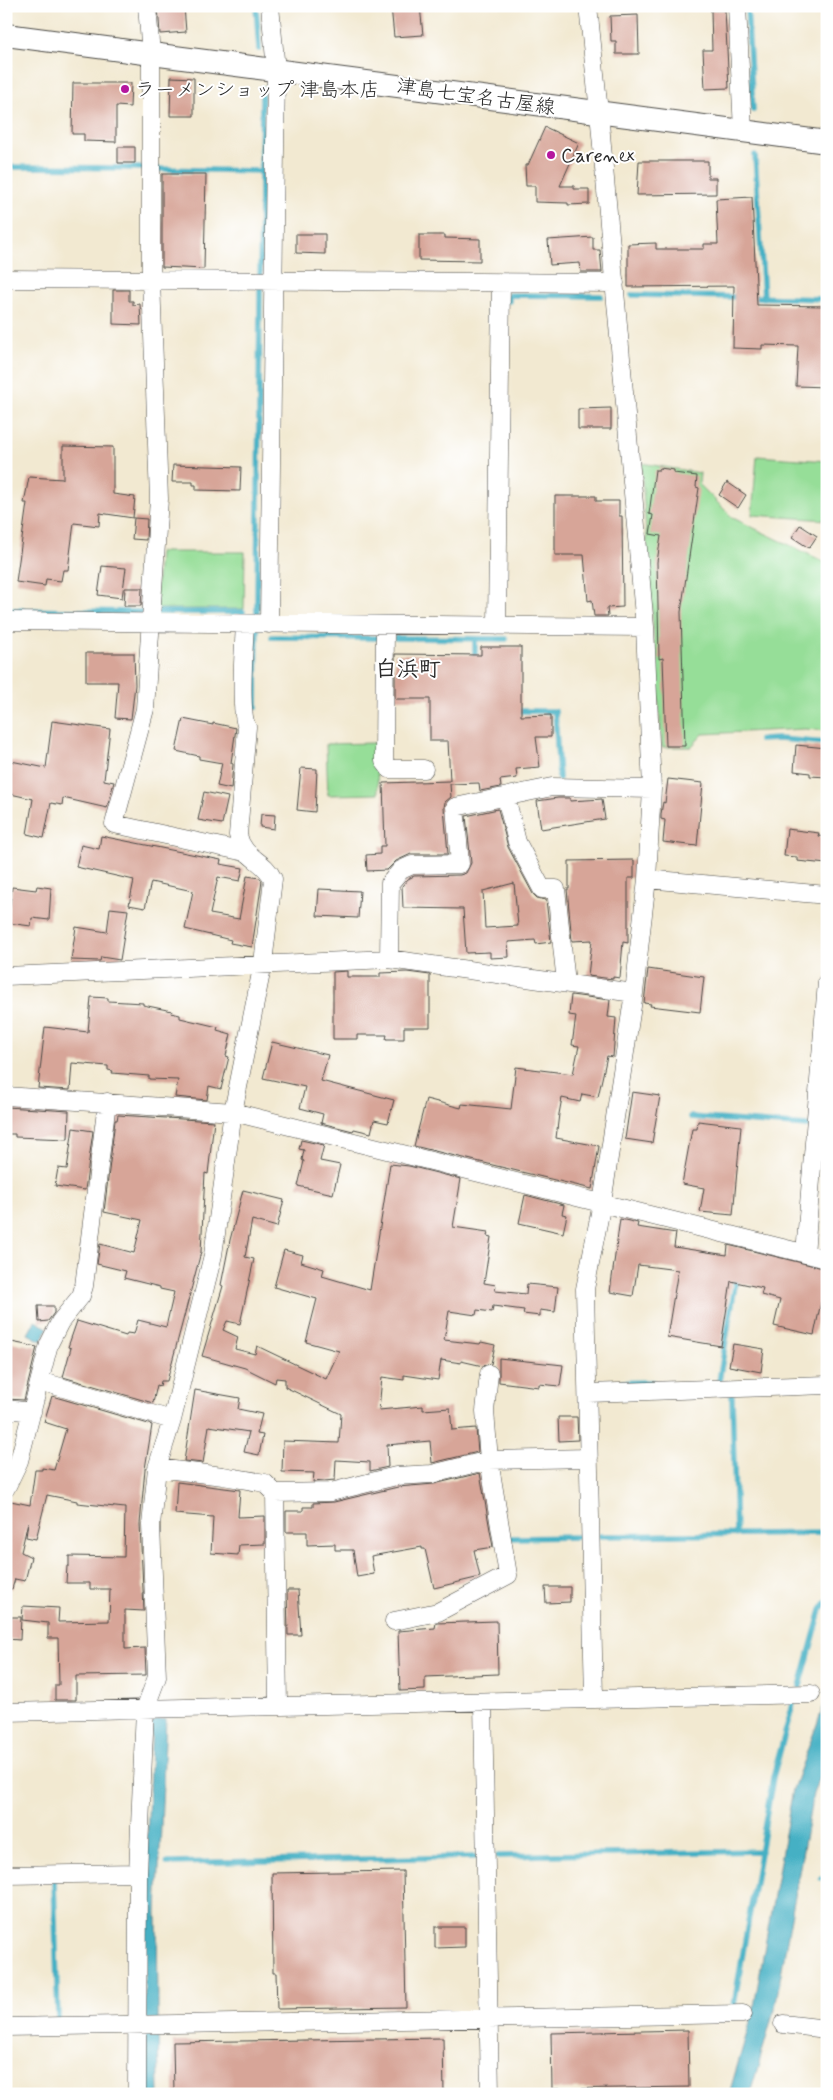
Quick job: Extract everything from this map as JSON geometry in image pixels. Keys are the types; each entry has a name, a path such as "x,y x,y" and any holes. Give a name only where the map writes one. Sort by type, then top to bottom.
{"main road":[{"name":"津島七宝名古屋線","path":"6,35 827,142"}],"street":[{"path":"147,6 151,54 151,280 159,499 145,709 114,824 245,852"},
{"path":"267,624 265,281 276,70 270,6"},
{"path":"588,6 646,627 652,789 647,879 634,993 602,1203 585,1289 594,1699"},
{"path":"737,6 743,131"},
{"path":"6,279 615,283"},
{"path":"497,626 501,283"},
{"path":"6,621 646,627"},
{"path":"137,2094 138,1873 145,1709 157,1678 151,1525 157,1468 172,1420 213,1255 233,1112 263,963 273,879 269,870 245,852 240,844 238,835 247,727 244,722 243,708 246,624"},
{"path":"385,625 384,761 390,769 424,769"},
{"path":"389,959 390,882 400,870 412,865 460,864 455,807 563,786 652,789"},
{"path":"506,796 517,842 542,890 556,889 566,983"},
{"path":"647,879 827,895"},
{"path":"6,976 263,963 389,959 634,993"},
{"path":"804,1254 827,982"},
{"path":"6,1096 233,1112 827,1259"},
{"path":"6,1488 19,1461 49,1344 60,1322 81,1296 84,1286 107,1102"},
{"path":"394,1621 438,1612 508,1575 489,1460 485,1412 489,1374"},
{"path":"40,1381 172,1420"},
{"path":"588,1393 827,1385"},
{"path":"6,1409 32,1412"},
{"path":"157,1468 224,1476 265,1484 275,1493 331,1492 396,1476 432,1474 489,1460 589,1458"},
{"path":"275,1493 278,1706"},
{"path":"6,1712 811,1694"},
{"path":"483,1702 490,2094"},
{"path":"6,1875 138,1873"},
{"path":"6,2027 743,2014"},
{"path":"783,2024 827,2029"}],"green space":[{"path":"757,456 827,461 827,520 752,515"},
{"path":"641,463 700,473 699,484 733,518 827,563 827,731 805,729 703,734 691,747 662,747"},
{"path":"159,552 245,552 244,609 155,609"},
{"path":"376,743 378,794 328,795 326,744"}],"water":[{"path":"35,1321 48,1328 41,1341 28,1334"},
{"path":"827,1697 827,1755 813,1794 775,2008 750,2094 729,2094 753,2012 793,1789"},
{"path":"166,1719 157,1913 159,2094 145,2094 144,1912 152,1723 156,1720"}],"building":[{"path":"158,6 184,6 186,32 160,34"},
{"path":"391,6 420,6 423,35 394,37"},
{"path":"711,10 725,10 729,88 705,89 703,50 712,50"},
{"path":"638,15 639,54 616,54 616,41 611,41 610,16"},
{"path":"171,77 194,78 194,116 170,116"},
{"path":"73,83 131,83 130,107 116,106 116,142 84,141 84,134 72,134"},
{"path":"545,127 579,143 560,186 574,186 574,189 589,189 589,204 568,205 568,203 535,202 535,186 526,186 525,165 528,165"},
{"path":"118,147 135,147 135,163 118,163"},
{"path":"639,161 708,161 708,178 716,178 716,194 637,195"},
{"path":"162,174 206,174 204,269 162,267"},
{"path":"752,197 757,305 827,306 827,387 796,386 798,346 762,345 762,349 733,348 734,286 628,287 628,244 656,243 656,249 704,249 704,244 718,244 716,199"},
{"path":"296,234 325,234 325,254 296,253"},
{"path":"419,235 445,235 445,238 480,239 480,261 419,260"},
{"path":"593,237 593,250 600,250 602,272 581,272 580,263 550,265 548,240"},
{"path":"113,290 129,290 129,301 133,301 133,305 140,304 141,325 113,324"},
{"path":"611,408 611,429 578,429 578,409"},
{"path":"63,446 113,447 113,494 135,497 133,518 100,513 99,526 74,523 68,570 63,570 61,581 46,579 45,586 16,582 27,503 24,503 29,477 63,479"},
{"path":"173,465 241,467 240,491 196,490 196,485 193,485 193,482 172,482"},
{"path":"660,468 674,470 674,473 697,476 696,487 699,488 681,612 685,746 666,746 663,658 659,659 657,562 661,536 650,534 653,515 649,514 655,470"},
{"path":"727,482 746,495 738,508 719,495"},
{"path":"555,496 596,496 596,501 619,501 619,516 622,516 623,607 607,608 608,616 594,616 592,600 588,601 584,555 555,555"},
{"path":"134,518 147,519 146,540 132,539"},
{"path":"800,525 817,536 809,548 792,537"},
{"path":"102,566 126,568 122,598 98,595"},
{"path":"125,588 142,588 141,606 124,606"},
{"path":"481,647 521,647 521,716 551,715 551,737 536,737 540,767 516,769 517,778 500,780 501,787 480,791 479,783 450,784 451,797 445,802 444,808 448,854 411,854 396,861 387,870 367,871 366,855 380,854 380,846 385,846 383,783 450,781 448,741 430,741 430,699 395,699 395,654 481,655"},
{"path":"86,653 134,653 135,685 131,719 115,718 118,682 86,682"},
{"path":"183,719 236,728 231,763 233,764 231,789 217,786 222,763 199,759 199,756 176,751"},
{"path":"52,721 110,729 104,780 114,782 107,808 63,798 62,805 51,803 44,838 27,834 33,799 6,793 6,760 46,768"},
{"path":"796,745 827,748 827,777 810,776 810,773 794,771"},
{"path":"301,768 317,769 315,812 297,810"},
{"path":"668,779 703,783 697,846 663,842 665,820 661,819 661,814 663,802 665,803"},
{"path":"204,792 228,797 222,824 198,820"},
{"path":"570,798 570,801 602,799 605,819 541,829 537,801"},
{"path":"498,809 508,847 533,894 537,898 546,900 551,942 536,944 535,940 508,942 509,957 490,958 490,952 466,953 463,909 403,908 402,886 408,879 414,876 460,875 466,873 471,863 466,816","holes":["514,883 518,926 485,928 483,891"]},
{"path":"261,814 275,815 274,829 260,827"},
{"path":"787,829 819,833 818,836 827,837 827,864 797,861 797,857 784,856"},
{"path":"101,836 221,860 220,864 243,868 240,881 218,877 210,914 239,919 247,876 260,878 262,881 252,947 230,943 231,940 185,929 193,891 151,882 145,908 129,905 134,880 76,867 81,845 99,849"},
{"path":"634,860 634,878 628,878 628,943 623,942 620,978 588,976 592,940 572,941 567,889 569,889 569,861"},
{"path":"37,886 51,888 49,920 32,918 31,926 8,923 12,887 36,890"},
{"path":"319,889 360,891 358,918 317,916"},
{"path":"110,908 128,910 120,960 101,957 100,961 71,960 76,927 107,932"},
{"path":"648,969 704,977 700,1012 650,1006 651,1004 644,1003"},
{"path":"347,971 347,977 380,977 380,973 407,972 430,975 430,1027 404,1027 404,1039 386,1039 387,1035 357,1035 357,1039 333,1039 333,972"},
{"path":"571,995 610,1000 608,1017 616,1018 613,1057 607,1056 598,1097 582,1094 580,1102 562,1098 559,1114 556,1138 599,1146 592,1189 414,1146 426,1099 461,1108 462,1104 511,1109 516,1067 573,1074 579,1046 572,1045 576,1016 569,1015"},
{"path":"91,997 108,998 108,1001 143,1003 143,1005 172,1011 171,1013 180,1015 180,1018 218,1027 217,1030 231,1034 226,1056 229,1057 221,1089 209,1086 207,1100 175,1097 178,1080 149,1079 149,1076 112,1073 113,1071 108,1070 108,1066 72,1063 70,1090 38,1088 45,1027 88,1032"},
{"path":"272,1042 328,1055 321,1081 394,1100 388,1123 374,1120 371,1133 354,1129 353,1131 321,1123 323,1114 300,1108 305,1087 263,1078"},
{"path":"632,1092 660,1096 652,1143 625,1139"},
{"path":"6,1107 69,1111 68,1139 15,1137 15,1134 6,1134"},
{"path":"118,1115 214,1121 208,1174 205,1173 201,1252 167,1381 161,1381 160,1386 157,1385 153,1403 63,1377 71,1348 68,1347 77,1321 126,1336 127,1333 134,1334 138,1320 166,1327 174,1292 124,1278 126,1271 97,1264 100,1244 134,1253 142,1220 104,1212 115,1120 117,1120"},
{"path":"698,1121 741,1126 733,1215 700,1212 704,1188 682,1184 692,1129 697,1129"},
{"path":"73,1128 93,1131 85,1190 55,1186 58,1168 67,1169"},
{"path":"301,1140 324,1145 320,1161 340,1165 333,1194 298,1186 304,1161 302,1160 304,1150 299,1149"},
{"path":"390,1164 409,1166 461,1179 453,1227 488,1232 487,1236 491,1237 484,1283 496,1285 495,1291 526,1294 527,1284 558,1287 555,1312 540,1310 540,1316 523,1314 524,1310 493,1306 492,1312 477,1310 476,1315 449,1311 444,1340 480,1344 481,1342 495,1345 491,1364 483,1366 461,1361 461,1363 441,1360 438,1380 404,1375 404,1380 382,1377 379,1410 423,1406 423,1410 450,1408 452,1430 476,1428 478,1452 432,1463 430,1441 387,1445 388,1467 370,1471 370,1462 336,1460 335,1480 313,1482 314,1473 282,1472 283,1441 339,1443 341,1414 285,1387 285,1379 276,1378 275,1383 245,1368 202,1356 223,1286 221,1285 230,1240 243,1190 284,1200 277,1227 252,1220 245,1257 254,1259 240,1324 227,1321 223,1330 238,1337 235,1349 255,1354 257,1346 326,1379 339,1351 306,1342 317,1299 274,1287 284,1250 303,1255 301,1262 324,1269 322,1276 370,1290"},
{"path":"525,1195 564,1205 562,1214 567,1215 563,1233 519,1223"},
{"path":"620,1219 638,1223 637,1227 676,1233 674,1247 727,1255 728,1245 827,1269 827,1303 821,1302 814,1335 774,1326 780,1300 761,1295 763,1288 731,1281 721,1346 667,1337 678,1270 638,1265 633,1296 610,1292"},
{"path":"38,1306 54,1306 54,1313 48,1321 39,1322"},
{"path":"6,1341 37,1347 24,1400 6,1399"},
{"path":"733,1344 764,1349 761,1372 729,1366"},
{"path":"499,1358 563,1365 560,1386 539,1384 539,1387 499,1382"},
{"path":"195,1390 240,1398 238,1409 262,1414 257,1434 263,1435 259,1455 244,1452 249,1432 209,1426 203,1463 184,1461"},
{"path":"52,1396 152,1425 145,1469 140,1524 144,1611 125,1610 125,1649 145,1648 146,1675 76,1676 76,1700 55,1700 55,1685 59,1685 58,1638 48,1638 48,1623 22,1620 23,1606 59,1608 58,1622 109,1621 110,1589 90,1589 90,1583 66,1583 67,1566 69,1566 69,1556 124,1557 125,1508 77,1503 77,1501 47,1495 36,1539 26,1537 28,1522 21,1552 31,1557 25,1581 15,1579 12,1589 6,1588 6,1500 30,1505 35,1470 42,1470 42,1468 54,1470 66,1429 44,1422"},
{"path":"558,1417 577,1417 578,1440 559,1441"},
{"path":"480,1473 493,1547 474,1550 480,1577 434,1588 425,1549 422,1549 422,1547 371,1556 374,1574 357,1577 353,1550 335,1550 335,1544 307,1545 307,1532 286,1532 286,1511 303,1511 303,1507 313,1507 313,1503 334,1502 398,1487 434,1484"},
{"path":"177,1482 240,1490 238,1517 265,1516 265,1544 239,1545 238,1555 211,1553 213,1517 175,1514"},
{"path":"545,1587 570,1587 570,1602 546,1603"},
{"path":"287,1590 298,1590 301,1635 288,1635"},
{"path":"6,1617 21,1617 20,1640 6,1639"},
{"path":"497,1621 498,1674 425,1677 425,1690 400,1691 398,1631 435,1628 436,1623"},
{"path":"403,1871 406,2007 277,2009 276,1973 273,1973 272,1873"},
{"path":"435,1927 465,1927 465,1947 435,1948"},
{"path":"688,2030 689,2087 552,2089 551,2033"},
{"path":"443,2038 444,2094 174,2094 173,2042"}],"waterway":[{"path":"256,6 259,49"},
{"path":"747,6 753,110"},
{"path":"256,707 262,88"},
{"path":"755,155 764,298"},
{"path":"6,167 142,168"},
{"path":"157,169 261,171"},
{"path":"509,301 509,295 601,296"},
{"path":"632,295 740,297"},
{"path":"749,297 827,299"},
{"path":"6,610 142,612"},
{"path":"159,612 243,612"},
{"path":"272,637 376,638"},
{"path":"396,638 506,639"},
{"path":"475,639 475,663"},
{"path":"514,711 555,711 559,778"},
{"path":"760,740 779,739 827,743"},
{"path":"691,1117 807,1126"},
{"path":"719,1381 737,1274"},
{"path":"605,1383 652,1382"},
{"path":"732,1396 736,1535"},
{"path":"600,1536 827,1533"},
{"path":"511,1538 581,1537"},
{"path":"800,1686 821,1610 827,1601"},
{"path":"734,2005 773,1777 793,1704"},
{"path":"498,1856 761,1851"},
{"path":"167,1863 475,1857"},
{"path":"821,1878 827,1878"},
{"path":"54,1880 58,2020"}],"place":[{"name":"ラーメンショップ 津島本店","path":"125,89"},
{"name":"Carenex","path":"551,155"}],"district":[{"name":"白浜町","path":"408,668"}]}
